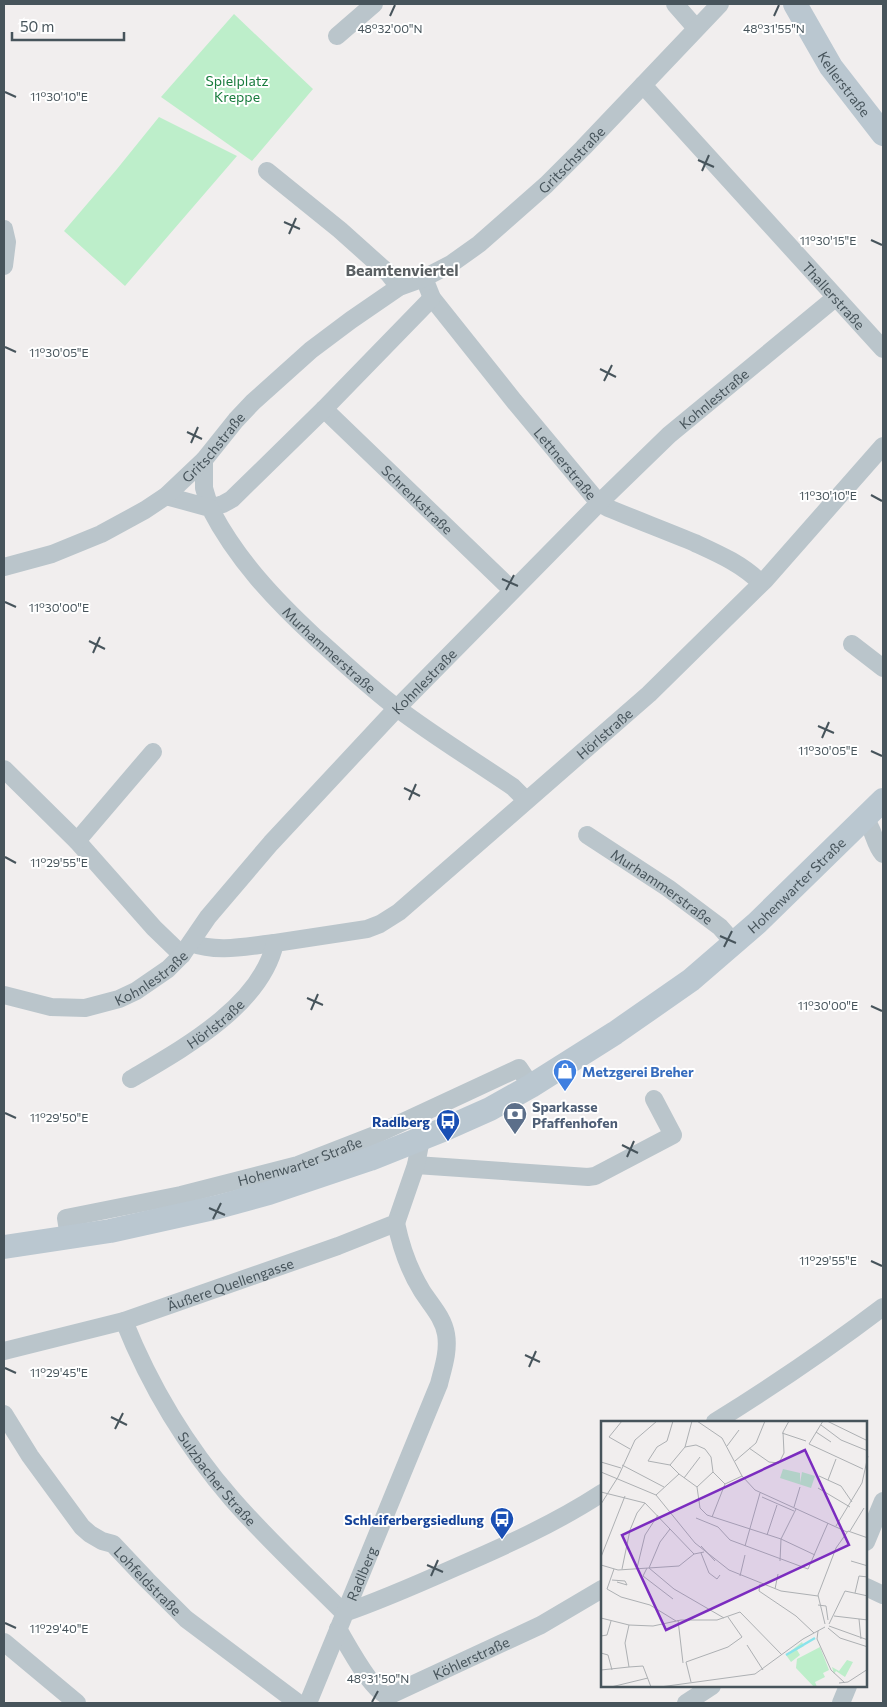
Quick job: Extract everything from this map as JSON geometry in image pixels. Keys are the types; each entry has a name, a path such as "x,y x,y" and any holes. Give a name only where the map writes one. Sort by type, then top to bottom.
{"street":[{"path":"337,36 374,4"},
{"path":"675,4 696,28"},
{"name":"Gritschstraße","path":"4,567 52,554 101,534 166,496 204,460 236,420 285,372 331,335 399,287 424,278 450,264 479,244 546,184 720,4"},
{"name":"Kellerstraße","path":"794,4 831,67 883,134"},
{"name":"Thallerstraße","path":"643,85 883,349"},
{"path":"267,171 340,230 388,273 399,287"},
{"path":"4,228 7,242 4,266"},
{"name":"Lettnerstraße","path":"424,278 432,298 599,503 733,561 744,567 761,583"},
{"path":"166,496 210,508 223,504 232,498 324,409 432,298"},
{"name":"Kohnlestraße","path":"4,995 51,1007 85,1008 102,1005 136,991 168,969 186,949 208,917 271,843 396,708 512,590 669,435 836,298"},
{"name":"Schrenkstraße","path":"324,409 512,590"},
{"name":"Hörlstraße","path":"186,949 221,949 275,943 367,929 380,924 411,901 649,694 761,583 883,446"},
{"name":"Murhammerstraße","path":"204,460 204,488 210,508 240,557 274,597 332,652 396,708 513,787 526,800"},
{"path":"852,644 883,668"},
{"path":"77,841 152,752"},
{"path":"4,769 77,841 154,928 186,949"},
{"name":"Hohenwarter Straße","path":"4,1247 151,1222 269,1193 370,1159 490,1109 531,1086 645,1013 691,980 734,943 883,800"},
{"path":"865,819 883,854"},
{"name":"Murhammerstraße","path":"587,835 668,888 720,927 734,943"},
{"name":"Hörlstraße","path":"131,1079 182,1050 224,1018 256,984 266,970 273,956 275,943"},
{"name":"Hohenwarter Straße","path":"69,1237 66,1218 227,1184 315,1159 375,1135 519,1068 531,1086"},
{"path":"416,1165 595,1176 673,1135 654,1099"},
{"path":"396,1223 416,1165 421,1139"},
{"name":"Äußere Quellengasse","path":"4,1351 124,1321 338,1246 396,1223"},
{"name":"Radlberg","path":"308,1703 439,1384 446,1355 446,1335 438,1313 422,1292 411,1271 401,1247 396,1223"},
{"path":"717,1421 776,1384 883,1307"},
{"name":"Sulzbacher Straße","path":"124,1321 162,1403 194,1451 231,1498 344,1613"},
{"name":"Lohfeldstraße","path":"4,1414 25,1448 82,1527 102,1541 113,1544 186,1619 298,1703"},
{"path":"344,1613 382,1600 492,1552 544,1526 601,1494"},
{"path":"867,1540 883,1501"},
{"path":"867,1587 883,1595"},
{"name":"Köhlerstraße","path":"338,1629 375,1687 379,1692 388,1696 541,1625 601,1590"},
{"path":"4,1642 77,1703"},
{"path":"686,1703 710,1687"},
{"path":"841,1703 848,1687"}],"green space":[{"name":"Spielplatz Kreppe","path":"234,14 313,89 252,161 161,97"},
{"path":"159,117 237,156 125,286 64,231"}],"place":[{"name":"Metzgerei Breher","path":"565,1092"},
{"name":"Sparkasse Pfaffenhofen","path":"515,1135"},
{"name":"Radlberg","path":"448,1142"},
{"name":"Schleiferbergsiedlung","path":"502,1540"}],"district":[{"name":"Beamtenviertel","path":"402,269"}]}
